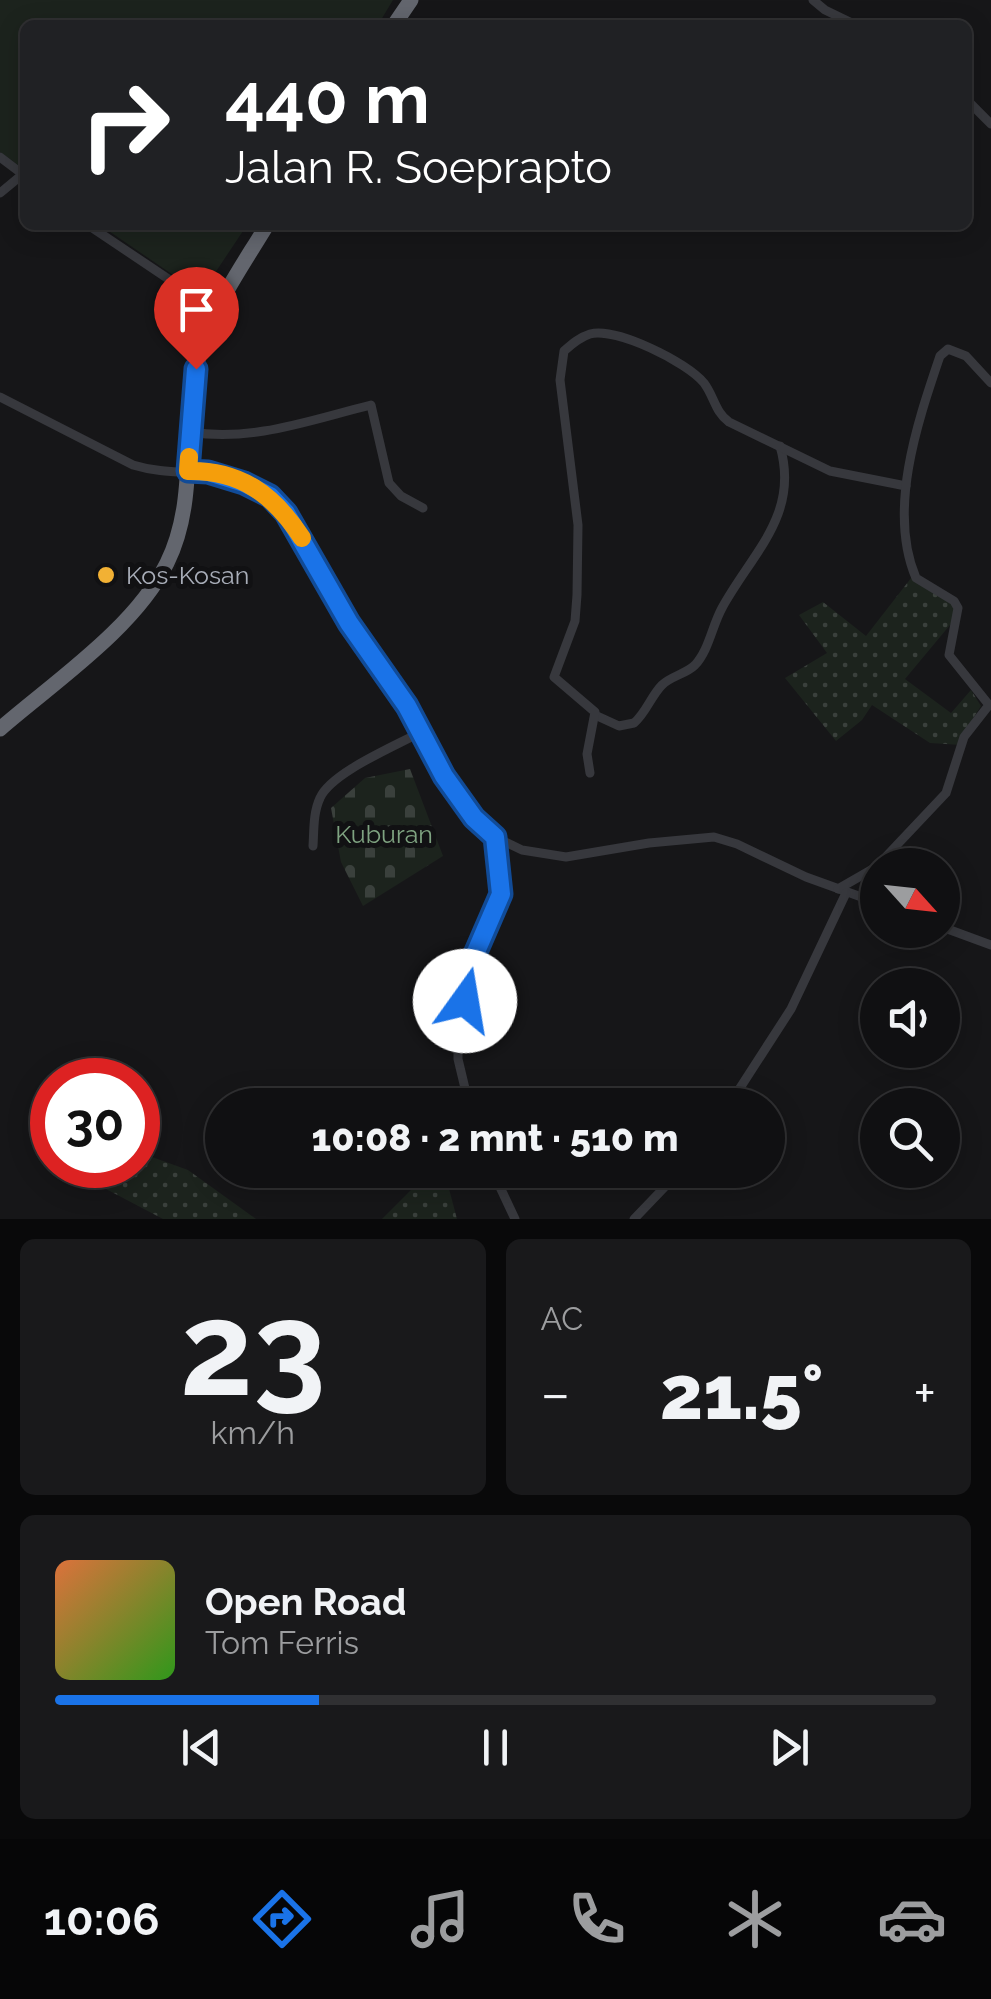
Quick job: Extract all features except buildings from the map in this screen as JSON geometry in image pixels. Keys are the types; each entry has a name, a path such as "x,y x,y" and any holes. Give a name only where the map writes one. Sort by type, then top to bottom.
{"highway":[{"path":"0,729 120,624 157,581 175,547 182,525 196,369 216,311 263,230"}],"street":[{"path":"813,0 846,20"},
{"path":"972,105 991,124"},
{"path":"95,230 216,311"},
{"path":"590,773 587,754 595,715 591,706 554,677 575,620 578,596 578,526 560,380 564,351 592,333 618,336 698,376 722,417 830,470 906,486"},
{"path":"894,848 946,793 964,737 990,703 949,655 957,604 920,582 913,571 906,486 917,422 944,351 960,351 991,383"},
{"path":"0,397 133,465 231,478 257,488 279,504 466,807 495,837 522,850 566,857 649,843 714,838 737,844 860,897"},
{"path":"190,432 216,436 260,434 371,405 389,483 401,496 422,508"},
{"path":"595,715 619,726 634,723 666,681 690,669 699,659 720,613 764,544 779,510 787,470 780,446"},
{"path":"313,846 316,809 324,791 354,768 418,732"},
{"path":"466,1088 458,1059 458,1035 472,961 501,894 495,837"},
{"path":"741,1088 804,986 842,891 860,878"},
{"path":"960,933 991,944"},
{"path":"500,1188 515,1219"},
{"path":"634,1219 664,1188"}],"green space":[{"path":"0,0 393,0 381,20 20,20 20,166 0,152"},
{"path":"107,230 244,230 201,294"},
{"path":"915,573 957,601 960,613 905,679 951,713 971,690 981,706 963,734 961,745 930,743 872,705 862,720 836,741 785,678 827,653 799,615 823,602 866,636"},
{"name":"Kuburan","path":"410,769 443,856 363,906 341,862 331,808 365,778"},
{"path":"160,1160 188,1170 205,1182 205,1188 213,1188 256,1219 163,1219 104,1188 160,1188"},
{"path":"413,1188 449,1188 457,1219 382,1219"}],"slow traffic":[{"path":"189,457 188,471 231,478 270,496 302,538"}],"place":[{"name":"Kos-Kosan","path":"106,575"}],"route":[{"path":"196,369 188,471 208,472 257,488 286,513 349,623 407,706 444,776 474,818 495,837 501,894 472,961 465,1001"}]}
